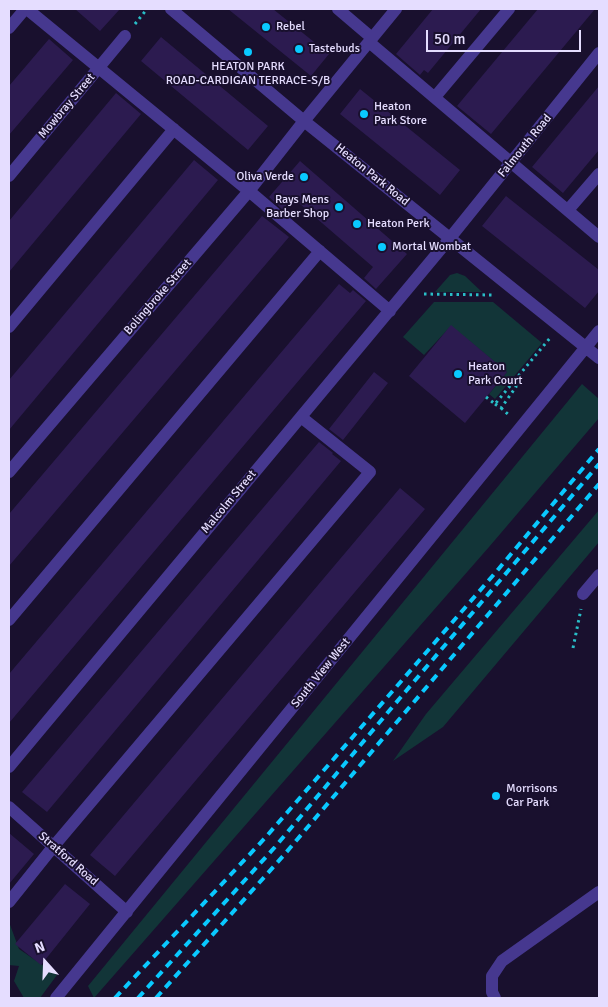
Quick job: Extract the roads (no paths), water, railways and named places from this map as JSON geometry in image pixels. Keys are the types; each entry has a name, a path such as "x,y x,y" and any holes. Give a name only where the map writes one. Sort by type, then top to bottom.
{"street":[{"path":"9,28 26,9 174,128 390,311"},
{"name":"Heaton Park Road","path":"171,9 304,121 599,358"},
{"path":"338,9 435,97 599,237"},
{"name":"Bolingbroke Street","path":"9,472 249,191 396,9"},
{"path":"435,97 508,9"},
{"name":"Mowbray Street","path":"9,176 125,36"},
{"name":"Falmouth Road","path":"450,238 599,53"},
{"path":"9,326 174,128"},
{"path":"568,210 599,174"},
{"name":"Malcolm Street","path":"9,767 450,238"},
{"path":"9,620 320,251"},
{"name":"South View West","path":"56,998 599,331"},
{"path":"9,902 370,472 300,417"},
{"path":"583,594 599,575"},
{"name":"Stratford Road","path":"9,807 127,912"},
{"path":"496,998 492,992 492,976 502,961 599,892"}],"railway":[{"path":"115,998 265,838 496,572 599,449"},
{"path":"138,998 275,847 599,464"},
{"path":"156,998 284,855 599,484"}],"place":[{"name":"Rebel","path":"266,27"},
{"name":"Tastebuds","path":"299,49"},
{"name":"HEATON PARK ROAD-CARDIGAN TERRACE-S/B","path":"248,52"},
{"name":"Heaton Park Store","path":"364,114"},
{"name":"Oliva Verde","path":"304,177"},
{"name":"Rays Mens Barber Shop","path":"339,207"},
{"name":"Heaton Perk","path":"357,224"},
{"name":"Mortal Wombat","path":"382,247"},
{"name":"Heaton Park Court","path":"458,374"},
{"name":"Morrisons Car Park","path":"496,796"}]}
